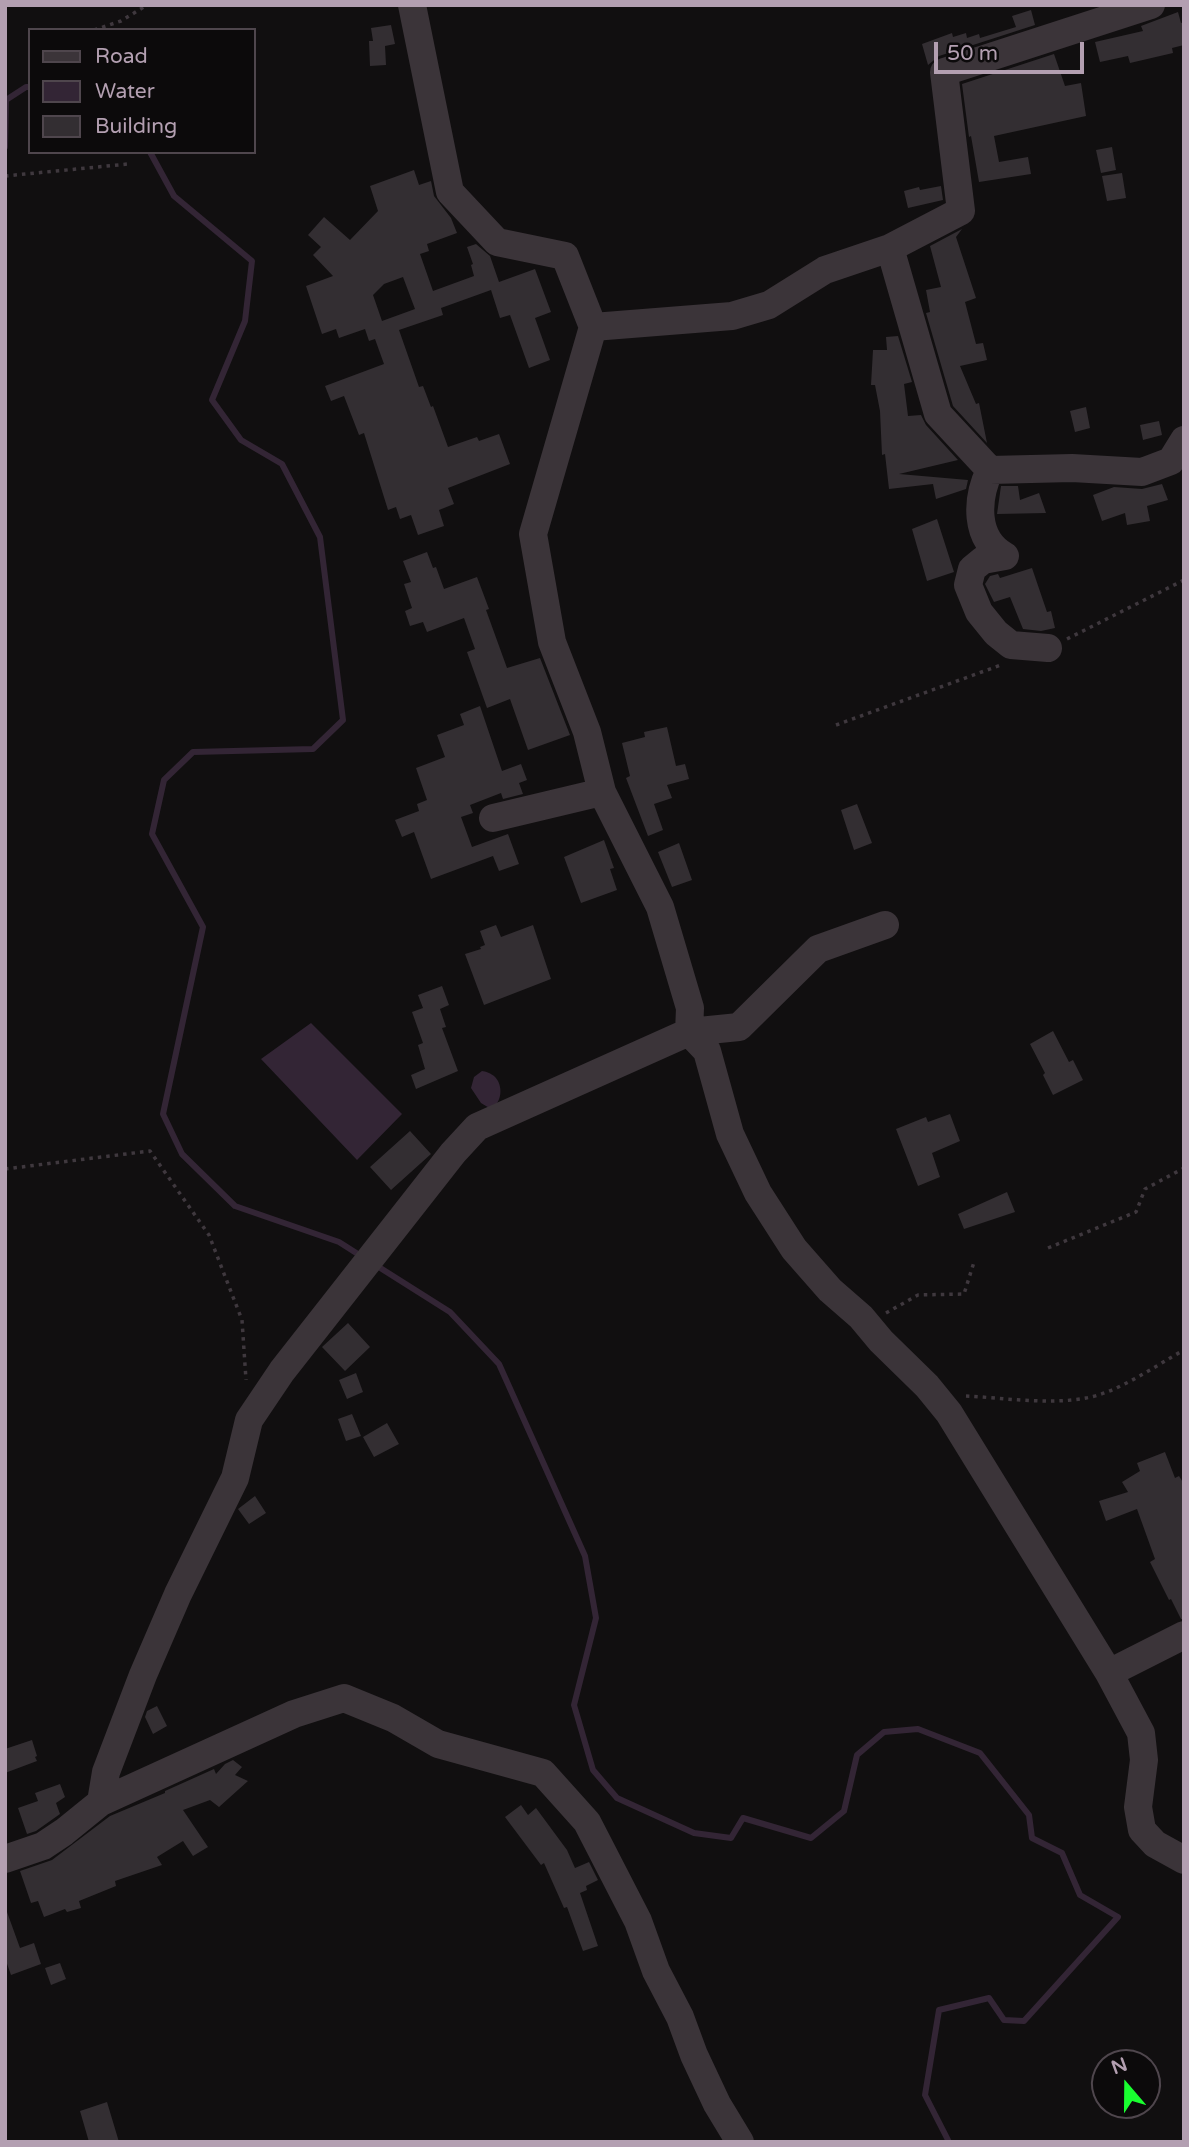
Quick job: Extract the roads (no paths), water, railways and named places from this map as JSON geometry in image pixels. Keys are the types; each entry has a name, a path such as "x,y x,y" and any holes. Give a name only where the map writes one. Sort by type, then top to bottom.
{"street":[{"path":"412,5 450,192 497,242 565,256 593,327 533,534 552,642 587,732 602,792 660,907 690,1008 689,1032 707,1051 730,1134 758,1193 794,1249 949,1413 1109,1673 1141,1732 1144,1760 1138,1807 1142,1830 1155,1844 1184,1860"},
{"path":"593,327 732,316 769,306 825,270 890,248 961,211 944,72 1151,5"},
{"path":"890,248 938,414 990,470 1072,468 1142,472 1171,461 1184,440"},
{"path":"990,470 981,488 980,518 989,543 995,551 1005,556 983,560 972,569 968,585 979,612 996,633 1011,645 1048,648"},
{"path":"492,818 602,792"},
{"path":"101,1802 106,1772 117,1738 178,1594 235,1478 249,1420 282,1371 453,1153 477,1127 689,1032 739,1027 818,949 885,925"},
{"path":"1109,1673 1184,1635"},
{"path":"5,1859 43,1846 101,1802 294,1714 344,1698 393,1718 438,1744 544,1773 587,1822 638,1921 656,1971 680,2017 717,2104 740,2142"}],"water":[{"path":"311,1023 402,1114 357,1160 261,1059"},
{"path":"482,1071 493,1075 499,1084 498,1103 491,1109 481,1103 471,1088 474,1077"}],"waterway":[{"path":"5,147 6,100 28,87"},
{"path":"151,154 174,196 252,261 245,321 212,400 241,440 282,464 320,537 343,720 313,749 193,752 164,780 152,834 203,927 163,1114 182,1154 235,1206 339,1242 361,1256"},
{"path":"374,1264 450,1312 499,1364 585,1556 596,1618 574,1705 593,1770 617,1798 694,1833 731,1838 743,1818 811,1838 844,1811 857,1755 884,1732 918,1729 980,1753 1029,1815 1032,1838 1062,1853 1080,1895 1118,1917 1024,2021 1004,2020 989,1998 939,2010 925,2095 949,2142"}]}
